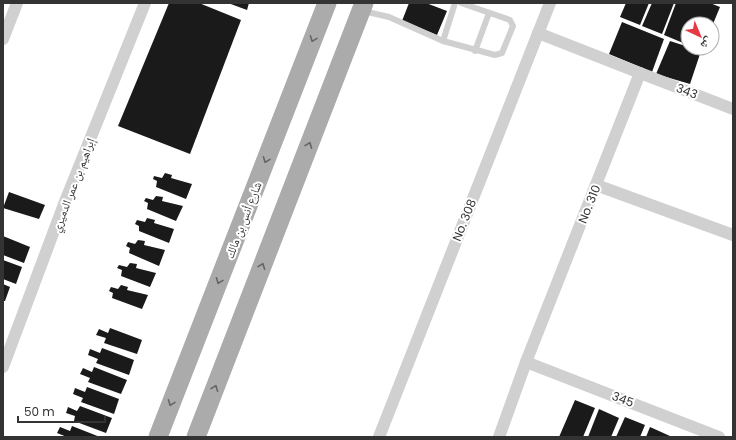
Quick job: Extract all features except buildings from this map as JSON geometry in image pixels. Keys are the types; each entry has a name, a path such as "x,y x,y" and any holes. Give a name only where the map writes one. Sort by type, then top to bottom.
{"main road":[{"name":"شارع أنس بن مالك","path":"158,437 327,3"},
{"path":"196,437 363,7"}],"street":[{"path":"3,39 17,3"},
{"name":"إبراهيم بن عمر الدميري","path":"3,367 64,204 145,3"},
{"name":"No. 308","path":"379,437 550,3"},
{"path":"538,33 640,73"},
{"name":"343","path":"640,73 733,109"},
{"name":"No. 310","path":"499,437 526,362 640,73"},
{"path":"596,185 733,235"},
{"name":"345","path":"526,362 720,437"}],"lane":[{"path":"443,42 455,3"},
{"path":"363,7 389,17 443,42 495,55 502,53 513,26 510,20 461,3"},
{"path":"475,51 489,13"}]}
